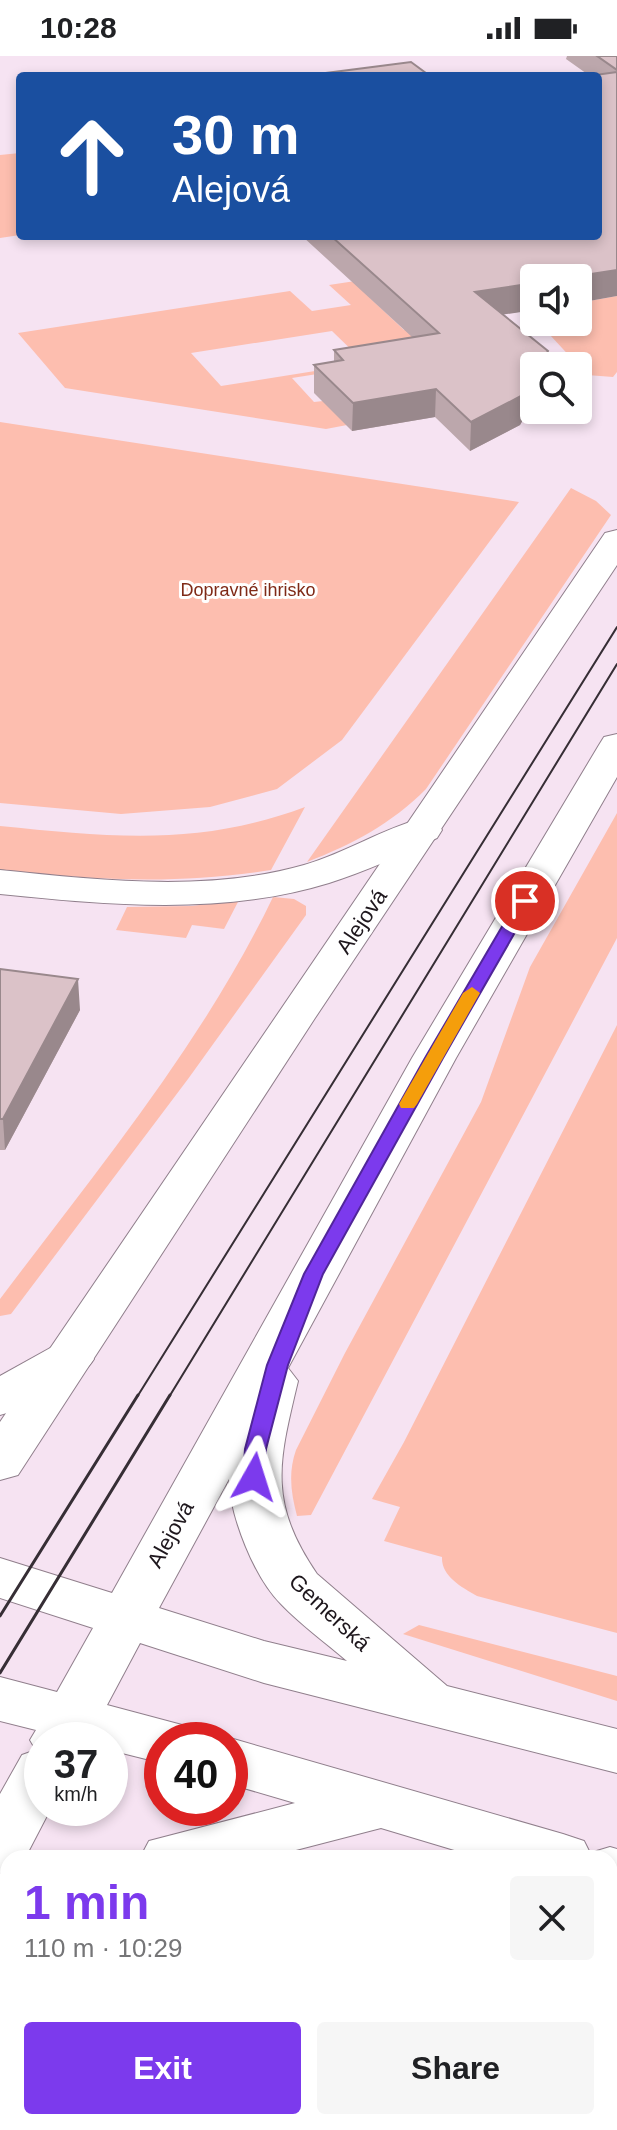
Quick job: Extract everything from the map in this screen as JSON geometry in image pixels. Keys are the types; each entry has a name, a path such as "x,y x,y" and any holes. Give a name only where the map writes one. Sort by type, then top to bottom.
{"street":[{"name":"Alejová","path":"0,1462 294,1018 617,540"},
{"name":"Alejová","path":"69,1722 434,1058 617,745"},
{"path":"0,882 125,895 227,890 324,871 356,861 423,830"},
{"name":"Gemerská","path":"314,1274 278,1365 255,1449 254,1477 258,1505 283,1569 298,1588 430,1701"},
{"path":"0,1398 69,1359"},
{"name":"Gemerská","path":"0,1578 264,1662 430,1701 617,1751"},
{"path":"0,1699 50,1722"},
{"path":"248,1766 536,1850"},
{"path":"0,1849 24,1804"},
{"path":"202,1850 381,1805"}],"green space":[{"path":"16,153 16,236 0,238 0,155"},
{"path":"375,278 390,294 370,298 404,330 476,319 504,342 440,352 437,357 403,363 408,369 337,380 330,372 292,378 314,402 323,401 347,425 326,429 65,388 18,333 290,291 312,311 351,305 329,285","holes":["332,331 365,363 221,386 191,353"]},
{"path":"617,296 617,372 613,377 592,375 592,352 566,352 551,336 592,336 592,300"},
{"name":"Dopravné ihrisko","path":"0,422 519,502 342,740 277,789 210,807 121,814 0,803"},
{"path":"571,488 596,501 611,515 426,789 371,832 307,862"},
{"path":"305,807 271,870 202,878 136,879 0,870 0,826 154,836 228,828"},
{"path":"617,813 617,938 311,1515 297,1516 291,1483 296,1450 481,1102 530,967"},
{"path":"273,897 294,899 306,906 306,915 188,1079 11,1314 0,1316 0,1299 111,1154 181,1054 245,951"},
{"path":"239,900 224,929 192,925 186,938 116,930 127,907 192,906"},
{"path":"617,1025 617,1633 477,1596 448,1575 442,1557 384,1541 400,1507 372,1499"},
{"path":"419,1625 617,1676 617,1701 403,1634"}],"building":[{"path":"597,56 617,56 617,70"},
{"path":"411,62 425,72 334,72"},
{"path":"617,72 617,270 592,274 592,264 520,264 520,285 475,292 520,328 520,336 529,336 548,351 520,352 520,397 471,422 436,389 353,403 314,365 343,360 334,350 439,333 335,240 602,240 602,74"},
{"path":"0,969 78,979 3,1119 0,1119"}],"tram line":[{"path":"137,1397 617,627"},
{"path":"169,1397 617,664"},
{"path":"0,1616 138,1395"},
{"path":"0,1673 170,1395"}],"slow traffic":[{"path":"408,1104 472,993"}],"route":[{"path":"254,1477 255,1449 278,1365 314,1274 525,901"}]}
